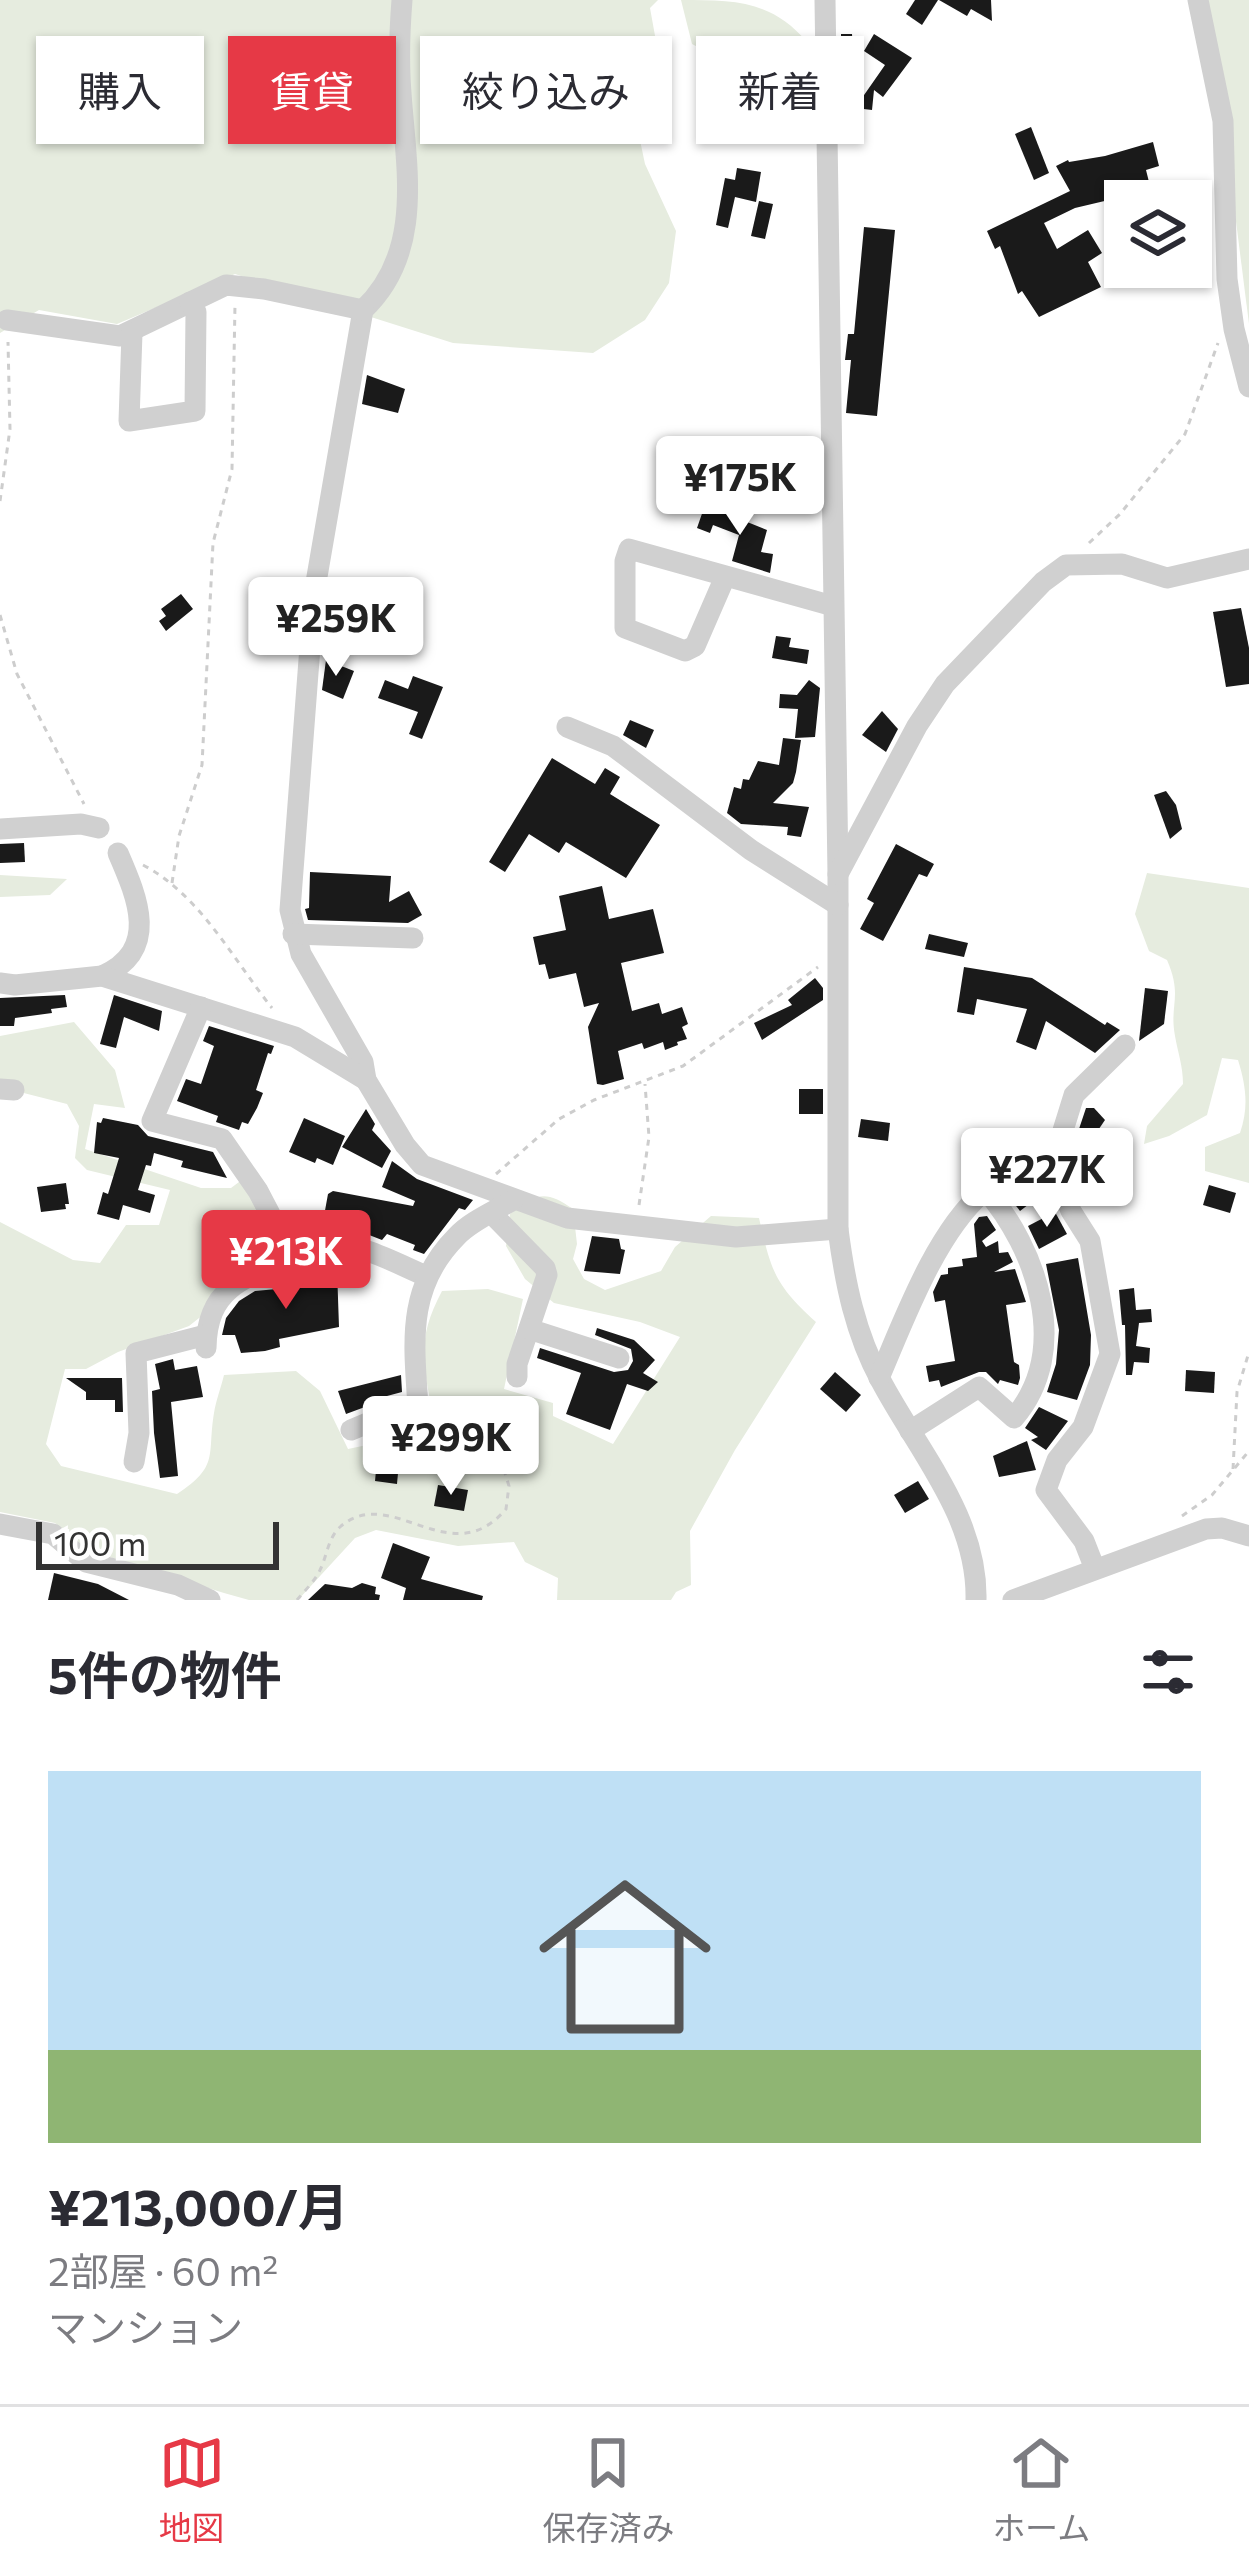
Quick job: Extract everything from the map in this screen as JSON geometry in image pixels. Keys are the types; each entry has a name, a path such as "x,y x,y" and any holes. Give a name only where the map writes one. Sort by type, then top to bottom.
{"street":[{"path":"403,0 400,76 409,162 408,225 374,301 364,310 314,594 290,910 293,934 331,1010 364,1062 366,1080 422,1165 567,1217 635,1228 736,1238 838,1229"},
{"path":"825,0 838,874 838,1229 845,1286 858,1331 967,1534 977,1574 976,1600"},
{"path":"1198,0 1222,122 1231,308 1249,387"},
{"path":"8,320 120,336 209,291 236,285 364,310"},
{"path":"132,333 129,422 195,411 196,312 190,302"},
{"path":"724,577 694,646 685,651 625,628 629,549 833,607"},
{"path":"838,874 944,684 1043,582 1066,565 1122,564 1167,578 1249,559"},
{"path":"567,727 613,746 751,850 838,905"},
{"path":"0,829 81,824 99,828"},
{"path":"0,983 102,976 122,967 135,950 139,932 137,906 118,854"},
{"path":"293,934 413,938"},
{"path":"102,976 295,1037 366,1080"},
{"path":"201,1006 152,1121 222,1139 258,1191 294,1260"},
{"path":"880,1378 927,1267 985,1189 1056,1153 1074,1095 1125,1045"},
{"path":"1049,1159 1090,1241 1110,1354 1083,1427 1057,1460 1046,1490 1084,1541 1095,1569"},
{"path":"910,1432 979,1387 1014,1418 1030,1399 1046,1341 1034,1264 985,1189"},
{"path":"351,1430 382,1417 419,1424 415,1327 426,1276 459,1234 513,1200"},
{"path":"491,1213 547,1275 517,1376"},
{"path":"134,1462 139,1433 136,1353 206,1341 207,1314 215,1301 271,1266 325,1245 362,1250 426,1276"},
{"path":"529,1329 619,1358"},
{"path":"0,1524 53,1534 86,1562 210,1600"},
{"path":"1013,1600 1206,1529 1249,1536"}],"path":[{"path":"172,884 179,836 202,765 214,544 232,469 236,285"},
{"path":"1066,565 1120,514 1185,434 1231,308"},
{"path":"0,501 10,429 8,320"},
{"path":"0,615 17,674 56,755 99,828"},
{"path":"118,854 172,884 202,914 295,1037"},
{"path":"482,1188 560,1119 594,1100 683,1066 838,952"},
{"path":"635,1228 649,1137 645,1082"},
{"path":"1233,1470 1237,1392 1249,1352"},
{"path":"297,1600 319,1573 332,1538 356,1518 387,1515 437,1533 458,1535 477,1532 506,1509 506,1464 496,1444 419,1424"},
{"path":"1172,1526 1212,1495 1249,1451"}],"shaded area":[{"path":"0,0 658,0 650,8 655,36 420,36 420,144 641,144 645,164 676,231 669,283 645,320 593,353 453,343 235,274 117,324 39,310 0,333"},
{"path":"681,0 750,5 780,18 801,36 696,36 696,46"},
{"path":"1208,0 1249,0 1249,324"},
{"path":"1147,873 1249,888 1249,1183 1205,1171 1205,1147 1240,1133 1245,1097 1238,1060 1222,1058 1207,1115 1144,1144 1147,1126 1183,1084 1172,973 1167,960 1149,951 1135,914"},
{"path":"0,875 67,879 50,895 0,897"},
{"path":"74,1022 115,1070 125,1108 94,1104 85,1149 201,1188 231,1188 255,1170 297,1240 189,1326 86,1369 65,1369 46,1444 61,1466 177,1494 206,1467 224,1375 296,1371 320,1391 348,1449 391,1440 455,1469 462,1466 469,1430 433,1415 425,1338 442,1291 488,1289 523,1299 504,1389 553,1403 553,1416 613,1444 680,1337 640,1322 554,1303 525,1279 506,1246 510,1214 541,1196 573,1209 577,1244 573,1259 584,1279 605,1290 661,1271 675,1247 711,1216 759,1218 777,1276 816,1322 690,1531 691,1585 671,1600 557,1600 558,1578 525,1562 514,1542 458,1546 376,1530 355,1538 298,1600 249,1600 81,1548 55,1523 0,1512 0,1222 73,1260 100,1263 126,1225 159,1225 170,1190 87,1170 75,1158 79,1126 67,1104 0,1087 0,1036"}],"building":[{"path":"915,0 938,0 922,25 906,14"},
{"path":"939,0 991,0 992,21 971,9 967,16"},
{"path":"874,34 912,58 883,97 874,90 872,110 864,109 864,95 885,65 864,51"},
{"path":"1031,127 1049,173 1034,180 1015,134"},
{"path":"1153,142 1159,166 1146,170 1148,180 1104,180 1104,201 1044,223 1057,249 1088,230 1102,253 1088,262 1101,287 1039,317 1022,291 1018,294 1000,246 995,249 987,231 1070,191 1056,166"},
{"path":"737,168 761,172 756,202 735,197 728,228 716,225 725,178 735,180"},
{"path":"759,201 773,204 765,239 751,236"},
{"path":"864,227 895,230 877,416 846,413 851,360 845,360 848,334 854,334"},
{"path":"367,375 405,389 398,413 362,404"},
{"path":"743,467 774,475 768,493 738,483"},
{"path":"705,505 767,530 761,552 773,554 770,573 732,561 739,535 713,525 710,533 697,528"},
{"path":"181,594 193,609 166,631 159,621 166,616 161,609"},
{"path":"1241,608 1249,648 1249,684 1226,687 1213,612"},
{"path":"776,636 791,638 789,647 809,650 807,664 772,658"},
{"path":"326,660 354,671 343,699 322,690"},
{"path":"413,676 443,687 422,739 409,734 418,712 378,698 385,680 408,689"},
{"path":"809,680 820,688 815,737 795,738 798,709 779,708 780,694 797,695"},
{"path":"882,711 898,729 886,752 862,735"},
{"path":"630,720 654,730 646,748 623,735"},
{"path":"783,738 801,740 793,783 773,803 809,807 801,837 787,835 788,827 741,824 727,813 734,787 741,789 758,761 779,765"},
{"path":"552,758 595,784 605,768 620,777 610,794 660,825 626,878 566,842 559,853 529,834 505,872 489,862"},
{"path":"1166,791 1176,805 1182,829 1170,839 1154,795"},
{"path":"24,843 25,862 0,863 0,844"},
{"path":"896,844 934,864 927,877 919,874 883,941 860,929 874,903 867,899"},
{"path":"310,872 391,876 389,902 409,891 422,915 408,923 308,920"},
{"path":"602,886 609,919 653,909 664,953 621,963 632,1011 659,1003 662,1014 682,1007 688,1024 682,1027 687,1039 678,1045 665,1050 663,1042 644,1049 642,1043 618,1051 624,1079 603,1085 597,1084 588,1027 599,1003 584,1007 576,973 549,979 545,964 539,965 533,937 566,930 559,896"},
{"path":"929,934 968,943 964,957 925,949"},
{"path":"964,967 1032,978 1120,1030 1095,1053 1046,1021 1036,1050 1016,1042 1027,1009 977,999 974,1015 957,1012"},
{"path":"815,978 823,988 823,1000 762,1040 754,1023 792,1005 788,1000"},
{"path":"1145,988 1168,991 1164,1024 1139,1041"},
{"path":"65,995 67,1007 15,1018 14,1026 0,1026 0,998"},
{"path":"114,995 162,1011 159,1031 124,1017 116,1048 100,1044"},
{"path":"209,1026 274,1046 256,1090 263,1093 257,1108 239,1130 216,1122 218,1116 177,1101 186,1079 201,1084 214,1046 203,1041"},
{"path":"799,1089 823,1089 823,1114 799,1114"},
{"path":"1086,1108 1094,1108 1105,1120 1084,1151 1073,1147"},
{"path":"366,1109 375,1124 372,1130 391,1151 382,1168 342,1147"},
{"path":"103,1118 138,1125 148,1136 213,1152 227,1178 181,1167 183,1161 154,1153 138,1190 155,1195 150,1213 123,1205 119,1220 97,1214 119,1158 94,1153 97,1122"},
{"path":"304,1118 345,1136 333,1165 289,1152"},
{"path":"861,1119 890,1123 888,1141 858,1137"},
{"path":"392,1161 417,1179 473,1200 465,1210 459,1208 424,1254 413,1250 415,1245 387,1234 382,1240 364,1233 365,1222 342,1223 324,1216 328,1194 333,1191 413,1206 415,1201 382,1187"},
{"path":"66,1183 66,1209 41,1212 37,1187"},
{"path":"1033,1183 1041,1195 1020,1211 1007,1194"},
{"path":"1209,1185 1236,1193 1230,1213 1203,1205"},
{"path":"1055,1212 1067,1234 1039,1249 1028,1226"},
{"path":"987,1216 996,1230 982,1241 986,1247 998,1241 999,1253 1008,1252 1013,1262 994,1272 1015,1269 1026,1302 1006,1305 1020,1378 1018,1385 1000,1380 998,1384 986,1372 979,1372 941,1387 939,1380 929,1382 926,1366 955,1361 945,1300 935,1302 933,1292 948,1268 977,1257 974,1224"},
{"path":"592,1236 619,1239 625,1250 620,1274 584,1271"},
{"path":"1078,1258 1091,1335 1090,1365 1077,1400 1047,1392 1059,1330 1046,1264"},
{"path":"324,1261 345,1261 345,1269 337,1269 339,1327 279,1339 280,1347 265,1351 241,1353 235,1335 222,1335 226,1318 239,1301 255,1291 277,1289 276,1282 290,1277 290,1284 324,1279"},
{"path":"1134,1288 1136,1310 1151,1309 1152,1322 1139,1323 1136,1346 1150,1348 1149,1363 1134,1362 1132,1375 1126,1375 1119,1290"},
{"path":"597,1328 634,1340 655,1360 643,1373 658,1382 648,1391 627,1384 610,1430 566,1414 581,1373 537,1358 540,1348 614,1372 628,1370 633,1361 631,1349 595,1335"},
{"path":"173,1359 175,1370 197,1366 203,1397 171,1402 178,1476 160,1478 152,1391 160,1389 155,1364"},
{"path":"1186,1370 1215,1372 1214,1393 1185,1391"},
{"path":"835,1372 861,1395 846,1412 820,1389"},
{"path":"401,1375 402,1392 346,1414 338,1391"},
{"path":"66,1378 122,1378 123,1412 115,1412 115,1400 86,1400 86,1392"},
{"path":"1039,1407 1068,1421 1046,1450 1031,1440 1038,1437 1025,1428"},
{"path":"434,1434 458,1441 452,1460 428,1454"},
{"path":"1027,1441 1036,1470 999,1477 993,1456"},
{"path":"377,1460 399,1462 397,1484 375,1481"},
{"path":"918,1481 929,1499 905,1513 894,1495"},
{"path":"438,1485 468,1490 464,1511 434,1506"},
{"path":"393,1543 430,1557 421,1579 483,1596 482,1600 403,1600 406,1588 381,1578"},
{"path":"54,1573 98,1584 129,1600 48,1600"},
{"path":"362,1583 376,1587 379,1600 308,1600 325,1584 352,1588"}]}
